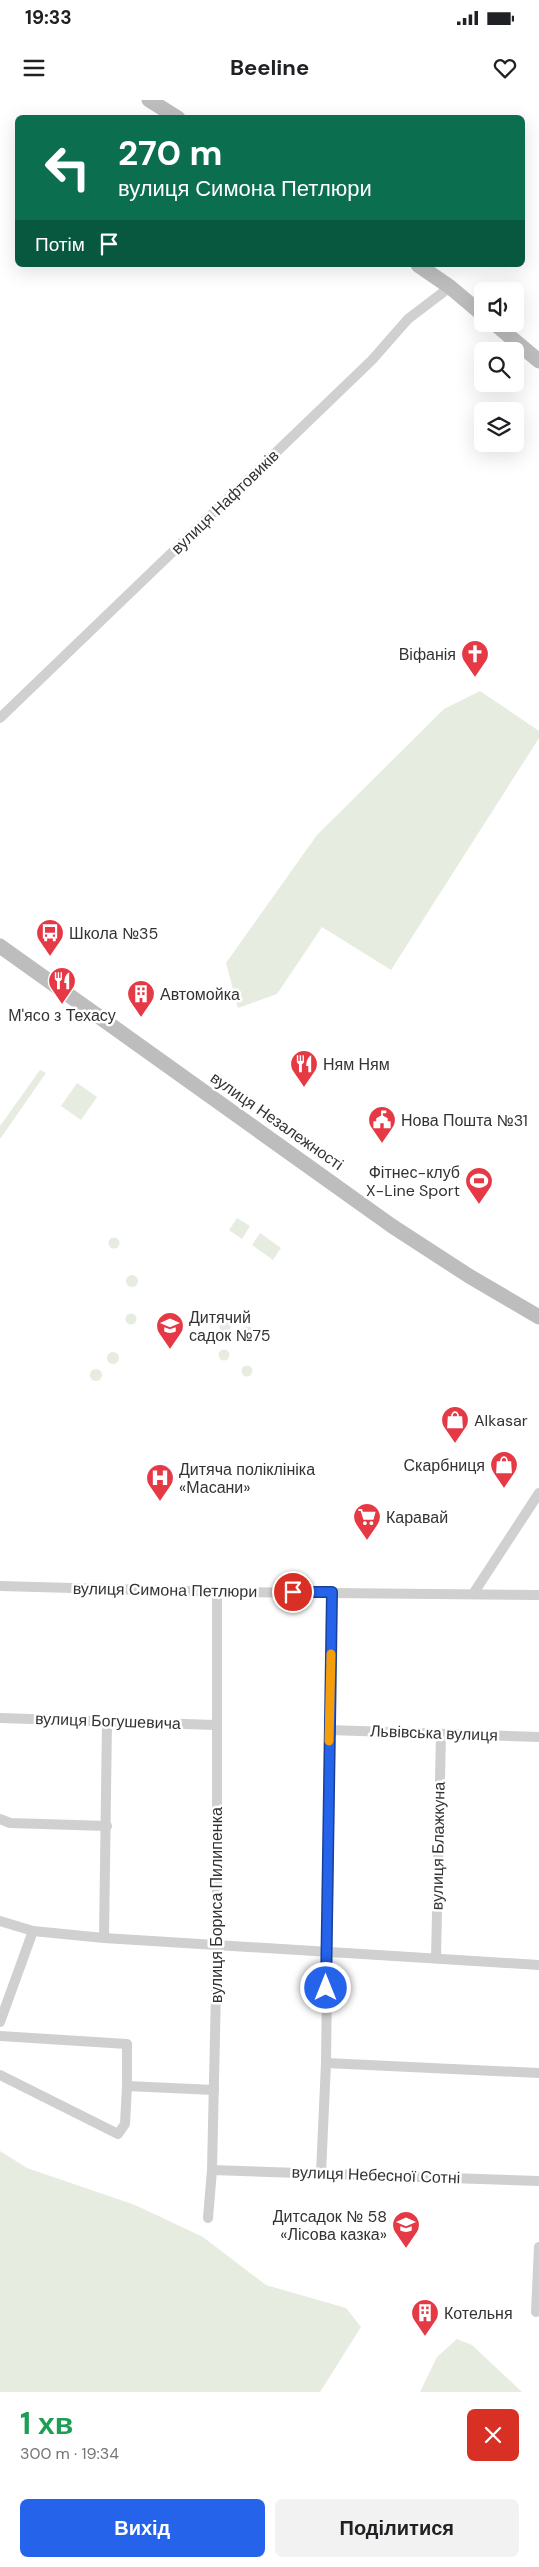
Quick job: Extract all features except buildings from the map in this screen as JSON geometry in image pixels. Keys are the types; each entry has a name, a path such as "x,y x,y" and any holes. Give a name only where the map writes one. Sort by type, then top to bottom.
{"street":[{"path":"149,100 173,115"},
{"path":"421,267 450,287 474,307"},
{"name":"вулиця Нафтовиків","path":"0,718 372,360 408,319 450,287"},
{"path":"505,332 539,361"},
{"name":"вулиця Незалежності","path":"0,946 392,1226 469,1276 539,1317"},
{"path":"473,1594 539,1493"},
{"name":"вулиця Симона Петлюри","path":"0,1586 218,1592 539,1595"},
{"name":"вулиця Бориса Пилипенка","path":"208,2218 212,2170 217,1946 216,1725 218,1592"},
{"path":"321,2173 326,2063 332,1592"},
{"name":"вулиця Богушевича","path":"0,1718 216,1725"},
{"path":"104,1938 107,1721"},
{"name":"Львівська вулиця","path":"329,1730 539,1737"},
{"name":"вулиця Блажкуна","path":"436,1958 441,1734"},
{"path":"0,1819 10,1823 106,1826"},
{"path":"0,1921 34,1931 104,1938 539,1964"},
{"path":"0,2022 34,1931"},
{"path":"0,2036 127,2044 125,2124 118,2134 0,2075"},
{"path":"326,2063 539,2073"},
{"path":"127,2086 214,2090"},
{"name":"вулиця Небесної Сотні","path":"212,2170 539,2181"},
{"path":"536,2312 539,2248"}],"shaded area":[{"path":"480,691 539,731 539,738 391,970 322,927 277,994 238,1008 226,963 317,835 444,709"},
{"path":"40,1070 46,1073 0,1139 0,1126"},
{"path":"77,1083 97,1097 81,1120 61,1106"},
{"path":"237,1218 250,1226 242,1239 229,1230"},
{"path":"260,1233 281,1248 273,1260 252,1245"},
{"path":"114,1237 120,1243 114,1249 108,1243"},
{"path":"130,1275 134,1275 138,1281 134,1287 130,1287 126,1283 126,1279"},
{"path":"131,1313 137,1319 131,1325 125,1319"},
{"path":"225,1321 231,1327 225,1333 219,1327"},
{"path":"248,1326 254,1332 248,1338 242,1332"},
{"path":"224,1349 230,1355 224,1361 218,1355"},
{"path":"113,1352 119,1358 113,1364 107,1358"},
{"path":"247,1365 253,1371 247,1377 241,1371"},
{"path":"94,1369 98,1369 102,1375 98,1381 94,1381 90,1377 90,1373"},
{"path":"0,2151 27,2168 135,2205 203,2237 266,2285 346,2308 361,2327 320,2392 0,2392"},
{"path":"457,2339 472,2345 522,2392 420,2392 437,2357"}],"slow traffic":[{"path":"329,1741 331,1654"}],"place":[{"name":"Віфанія","path":"475,678"},
{"name":"Школа №35","path":"50,957"},
{"name":"М'ясо з Техасу","path":"62,1005"},
{"name":"Автомойка","path":"141,1018"},
{"name":"Ням Ням","path":"304,1088"},
{"name":"Нова Пошта №31","path":"382,1144"},
{"name":"Фітнес-клуб X-Line Sport","path":"479,1205"},
{"name":"Дитячий садок №75","path":"170,1350"},
{"name":"Alkasar","path":"455,1444"},
{"name":"Скарбниця","path":"504,1489"},
{"name":"Дитяча поліклініка «Масани»","path":"160,1502"},
{"name":"Каравай","path":"367,1541"},
{"name":"Дитсадок № 58 «Лісова казка»","path":"406,2249"},
{"name":"Котельня","path":"425,2337"}],"route":[{"path":"293,1592 332,1592 326,1988"}]}
